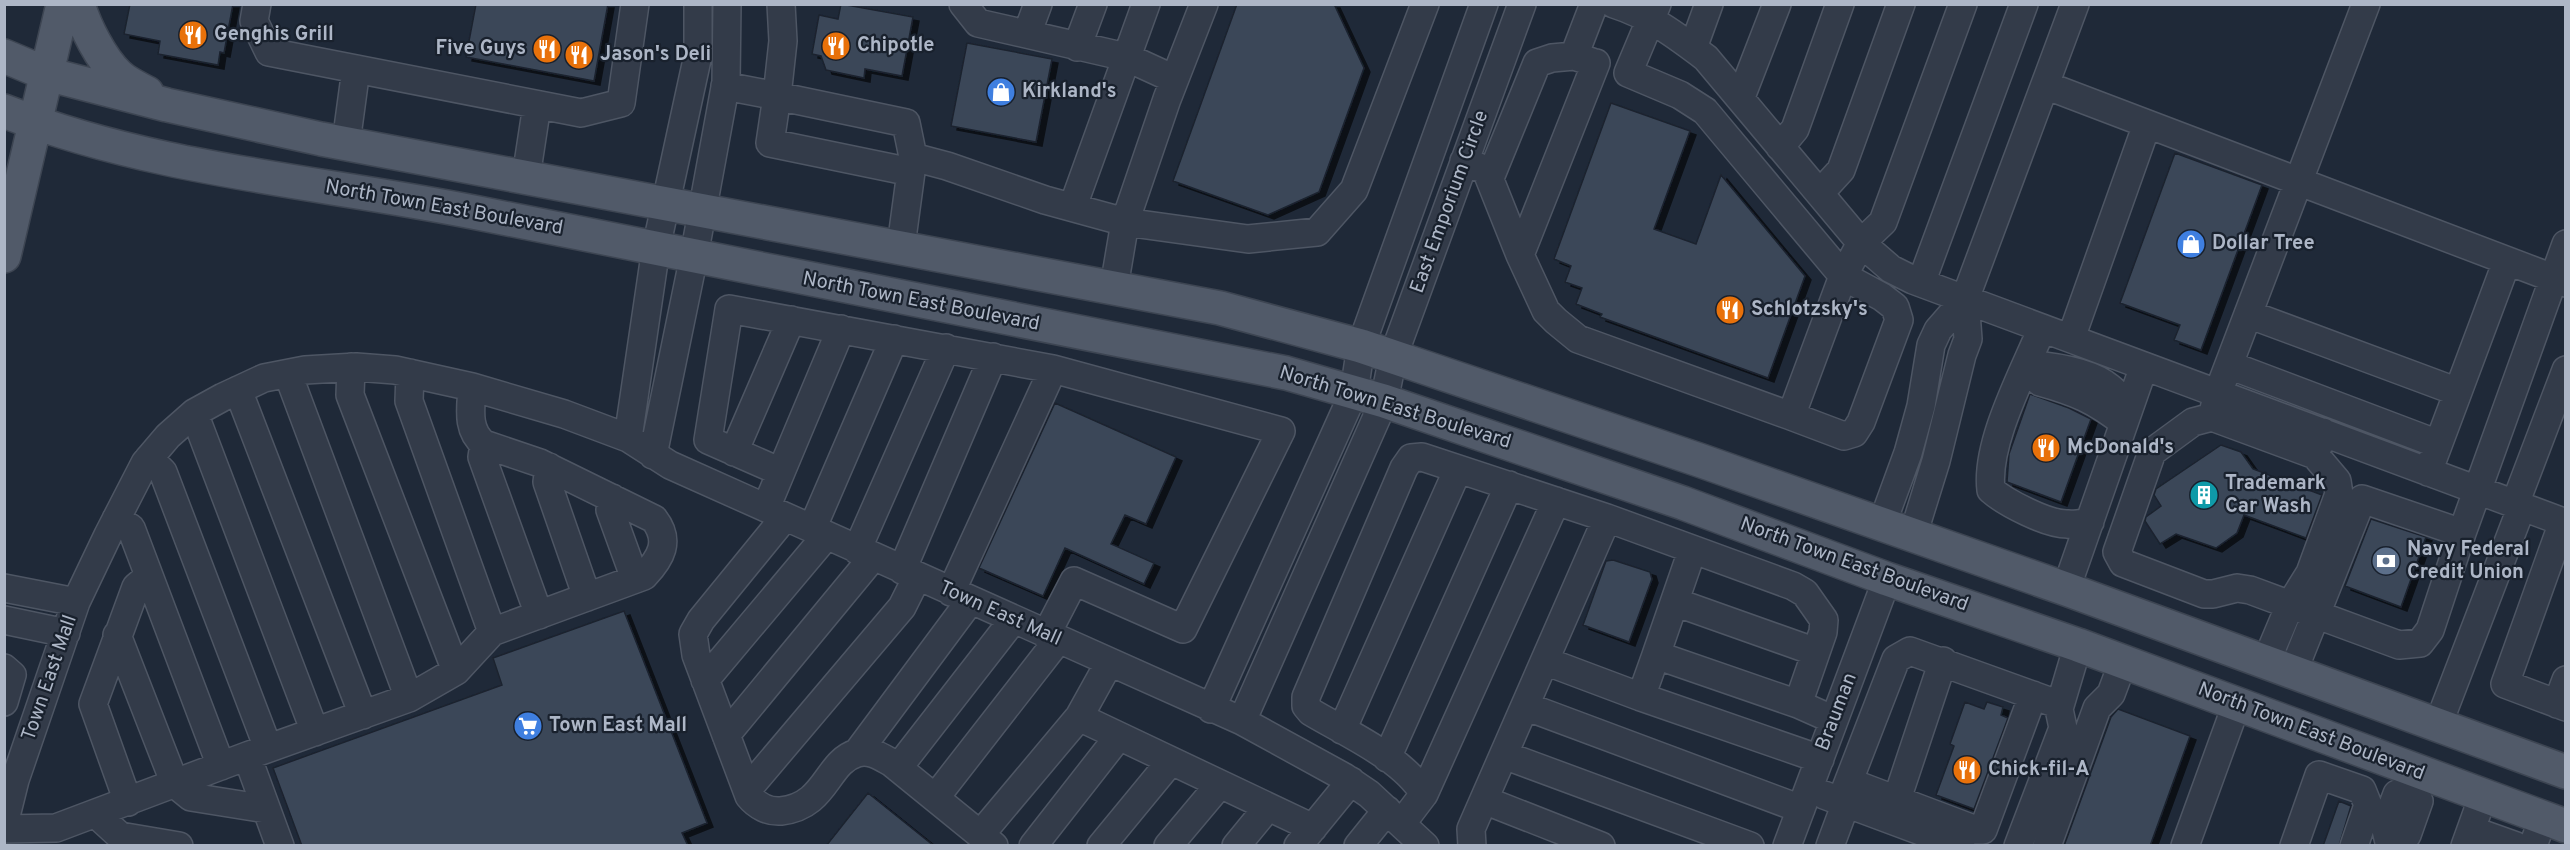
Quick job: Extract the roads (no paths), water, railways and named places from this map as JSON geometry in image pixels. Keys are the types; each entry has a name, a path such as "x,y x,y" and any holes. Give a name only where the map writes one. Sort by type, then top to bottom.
{"main road":[{"path":"4,256 37,123 63,4"},
{"path":"78,4 83,21 96,45 118,75 167,105"},
{"path":"4,56 47,74 167,105 346,143 702,212 901,246 1220,308 1361,346 1699,460 2066,589 2565,772"},
{"name":"North Town East Boulevard","path":"4,111 37,123 159,158 468,211 1286,373 1369,397 1672,499 1887,579 2078,645 2330,738 2416,779 2483,796 2547,830"},
{"path":"1882,524 1887,579"},
{"path":"1887,579 1913,535"},
{"path":"2416,779 2438,725"}],"street":[{"path":"257,4 254,21 269,52 580,113 621,103 635,4"},
{"path":"628,438 656,248 698,55 698,4"},
{"path":"653,454 694,256 725,86 728,41 727,4"},
{"path":"781,4 783,41 770,143 912,165 947,166 1045,200 1125,222 1248,239 1317,232 1354,190 1425,4"},
{"path":"1027,34 1038,4"},
{"path":"1077,47 1093,4"},
{"path":"1073,206 1146,4"},
{"path":"1114,288 1125,222 1174,79 1204,4"},
{"name":"East Emporium Circle","path":"1369,397 1361,346 1484,4"},
{"name":"East Emporium Circle","path":"1369,397 1393,357 1522,4"},
{"path":"1520,255 1585,60 1594,4"},
{"path":"1614,4 1654,12 1706,58 1862,243 1891,269 1921,283 2144,366 2215,405 2319,444 2428,472 2564,522 2505,684 2563,697"},
{"path":"1693,48 1709,4"},
{"path":"1741,97 1777,4"},
{"path":"1780,147 1795,129 1840,4"},
{"path":"1820,193 1841,170 1901,4"},
{"path":"1791,416 1843,276 1862,243 1882,222 1963,4"},
{"path":"1921,283 2024,4"},
{"path":"1882,524 1908,453 1921,406 1932,345 1938,330 1965,299 2075,4"},
{"path":"2366,4 2215,405 2152,452 2117,552 2118,557 2123,563 2204,594 2237,588 2250,590 2399,645 2420,643 2430,630 2462,533 2559,281 2565,244"},
{"path":"976,11 1027,34 1126,57 1174,79"},
{"path":"1628,73 1654,12"},
{"path":"1464,162 1486,170 1520,255 1546,311 1578,339 1844,436 1854,433 1861,422 1899,320 1895,307 1882,297 1843,276 1705,111 1680,95 1628,73 1585,60 1552,58 1537,63 1490,178"},
{"path":"346,143 356,69"},
{"path":"2045,85 2559,281"},
{"path":"725,86 906,123 912,165 901,246"},
{"path":"526,177 537,105"},
{"path":"2071,338 2147,124"},
{"path":"2428,472 2506,261"},
{"path":"1913,535 1968,339 1965,299"},
{"path":"781,472 708,440 729,309 1053,369 1281,431 1183,628 1074,581 1052,638 935,798"},
{"path":"2248,314 2458,392"},
{"path":"734,452 791,320"},
{"path":"2042,328 1994,445 1989,474 1991,490 2000,498 2053,522 2067,525 2090,522"},
{"path":"841,329 781,472 775,513 700,620 693,634 696,655 747,790 755,804 774,811 792,810 813,799 841,764 857,753 961,597 1053,369"},
{"path":"705,681 819,532 894,339"},
{"path":"726,735 865,553 946,348"},
{"path":"747,790 902,607 909,574 993,357"},
{"path":"2229,365 2438,444"},
{"path":"2066,589 2144,366"},
{"path":"351,367 350,395 456,671"},
{"name":"Town East Mall","path":"4,824 15,780 76,602 116,519 150,458 168,436 194,413 264,378 351,367 410,373 472,387 564,414 628,438 670,465 909,574 1242,721 1351,782 1394,816 1424,845"},
{"path":"2438,725 2565,370"},
{"path":"2024,371 2127,415"},
{"path":"410,373 409,401 492,632"},
{"path":"288,374 409,698"},
{"path":"4,829 56,828 257,752 409,698 456,671 492,632 644,576 656,562 663,544 662,530 654,519 549,467 478,440 470,421 472,387"},
{"path":"238,390 363,715"},
{"path":"1212,709 1369,397"},
{"path":"1242,721 1369,397"},
{"path":"194,413 315,732"},
{"path":"484,444 482,457 538,615"},
{"path":"2279,667 2290,605 2310,573 2338,494 2337,481 2319,444"},
{"path":"1424,794 1398,765 1311,712 1306,706 1306,697 1404,468 1411,458 1422,457 1607,518 1692,551 1793,586 1805,593 1824,620 1823,632 1798,704"},
{"path":"150,458 163,472 257,752 266,809 280,846"},
{"path":"549,467 547,482 587,597"},
{"path":"1342,730 1458,469"},
{"path":"1387,758 1509,485"},
{"path":"612,498 610,510 635,579"},
{"path":"2279,667 2316,614 2362,499 2462,533"},
{"path":"1358,846 1424,794 1556,501"},
{"path":"1472,846 1471,829 1607,518"},
{"path":"116,519 131,528 221,766"},
{"path":"1641,697 1692,551"},
{"path":"128,802 93,704 136,587 148,576"},
{"name":"Brauman","path":"1787,846 1887,579"},
{"name":"Town East Mall","path":"4,588 76,602"},
{"path":"1675,602 1816,652"},
{"path":"4,620 66,633"},
{"path":"898,768 1013,620"},
{"path":"117,635 175,784 191,797 266,809"},
{"path":"2018,846 2063,728 2060,705 2078,645"},
{"path":"1830,846 1845,795 1896,659 1910,651 2060,705"},
{"path":"1656,656 1798,704 1834,720"},
{"path":"1545,661 1820,759"},
{"path":"1894,822 1943,661"},
{"path":"2047,846 2097,708 2111,694 2123,662"},
{"path":"857,753 875,753 898,768 987,840 1079,717 1109,663"},
{"path":"4,668 12,675 4,702"},
{"path":"1894,822 1983,830 2033,695"},
{"path":"2185,846 2237,704"},
{"path":"1525,706 1804,799 1845,795 1894,822 1961,846"},
{"path":"1079,717 1268,807 1306,837 1351,782"},
{"path":"1033,846 1119,736"},
{"path":"2294,846 2319,775 2314,763 2330,738"},
{"path":"1504,755 1749,846"},
{"path":"1101,846 1171,761"},
{"path":"2319,775 2362,790 2368,805 2354,846"},
{"path":"2391,846 2407,835 2419,801 2416,779"},
{"path":"1168,846 1220,784"},
{"path":"2483,796 2468,838 2516,846"},
{"path":"1484,800 1601,846"},
{"path":"1236,846 1268,807"},
{"path":"96,814 120,836 179,846"}],"place":[{"name":"Genghis Grill","path":"193,35"},
{"name":"Chipotle","path":"836,46"},
{"name":"Five Guys","path":"547,49"},
{"name":"Jason's Deli","path":"579,55"},
{"name":"Kirkland's","path":"1001,92"},
{"name":"Dollar Tree","path":"2191,244"},
{"name":"Schlotzsky's","path":"1730,310"},
{"name":"McDonald's","path":"2046,448"},
{"name":"Trademark Car Wash","path":"2204,495"},
{"name":"Navy Federal Credit Union","path":"2386,561"},
{"name":"Town East Mall","path":"528,726"},
{"name":"Chick-fil-A","path":"1967,770"}]}
